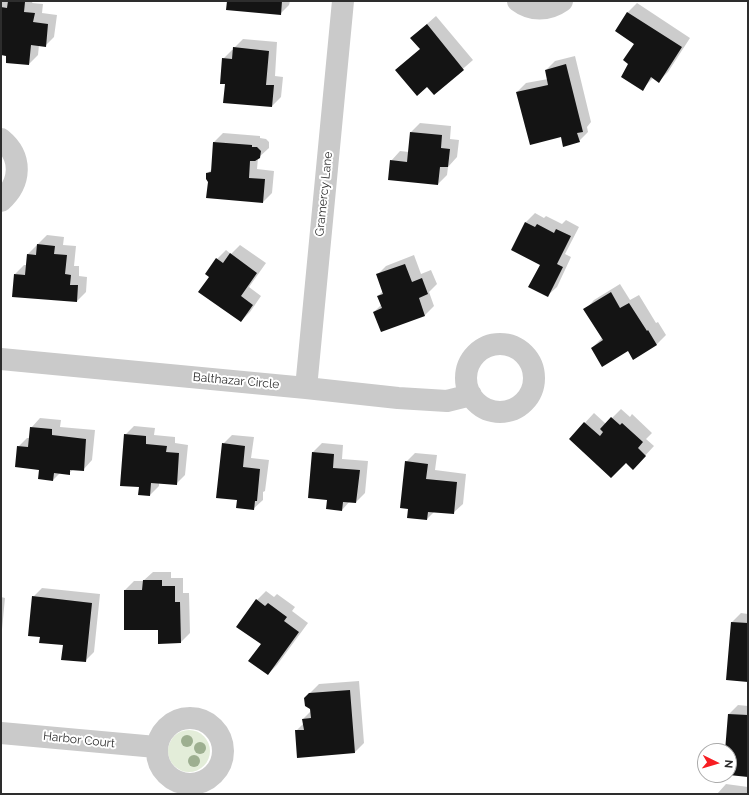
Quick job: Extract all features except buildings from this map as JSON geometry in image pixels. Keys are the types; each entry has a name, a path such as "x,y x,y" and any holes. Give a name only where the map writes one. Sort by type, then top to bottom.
{"street":[{"name":"Gramercy Lane","path":"306,388 343,1"},
{"path":"518,1 527,7 536,9 544,9 562,1"},
{"path":"1,139 11,148 17,164 16,180 8,195 1,201"},
{"name":"Balthazar Circle","path":"1,359 396,398 447,401 471,395"},
{"name":"Harbor Court","path":"1,732 156,747"}],"green space":[{"path":"185,730 193,730 201,733 207,739 210,751 207,763 201,769 193,772 185,772 177,769 171,763 168,755 168,747 171,739 177,733"}]}
